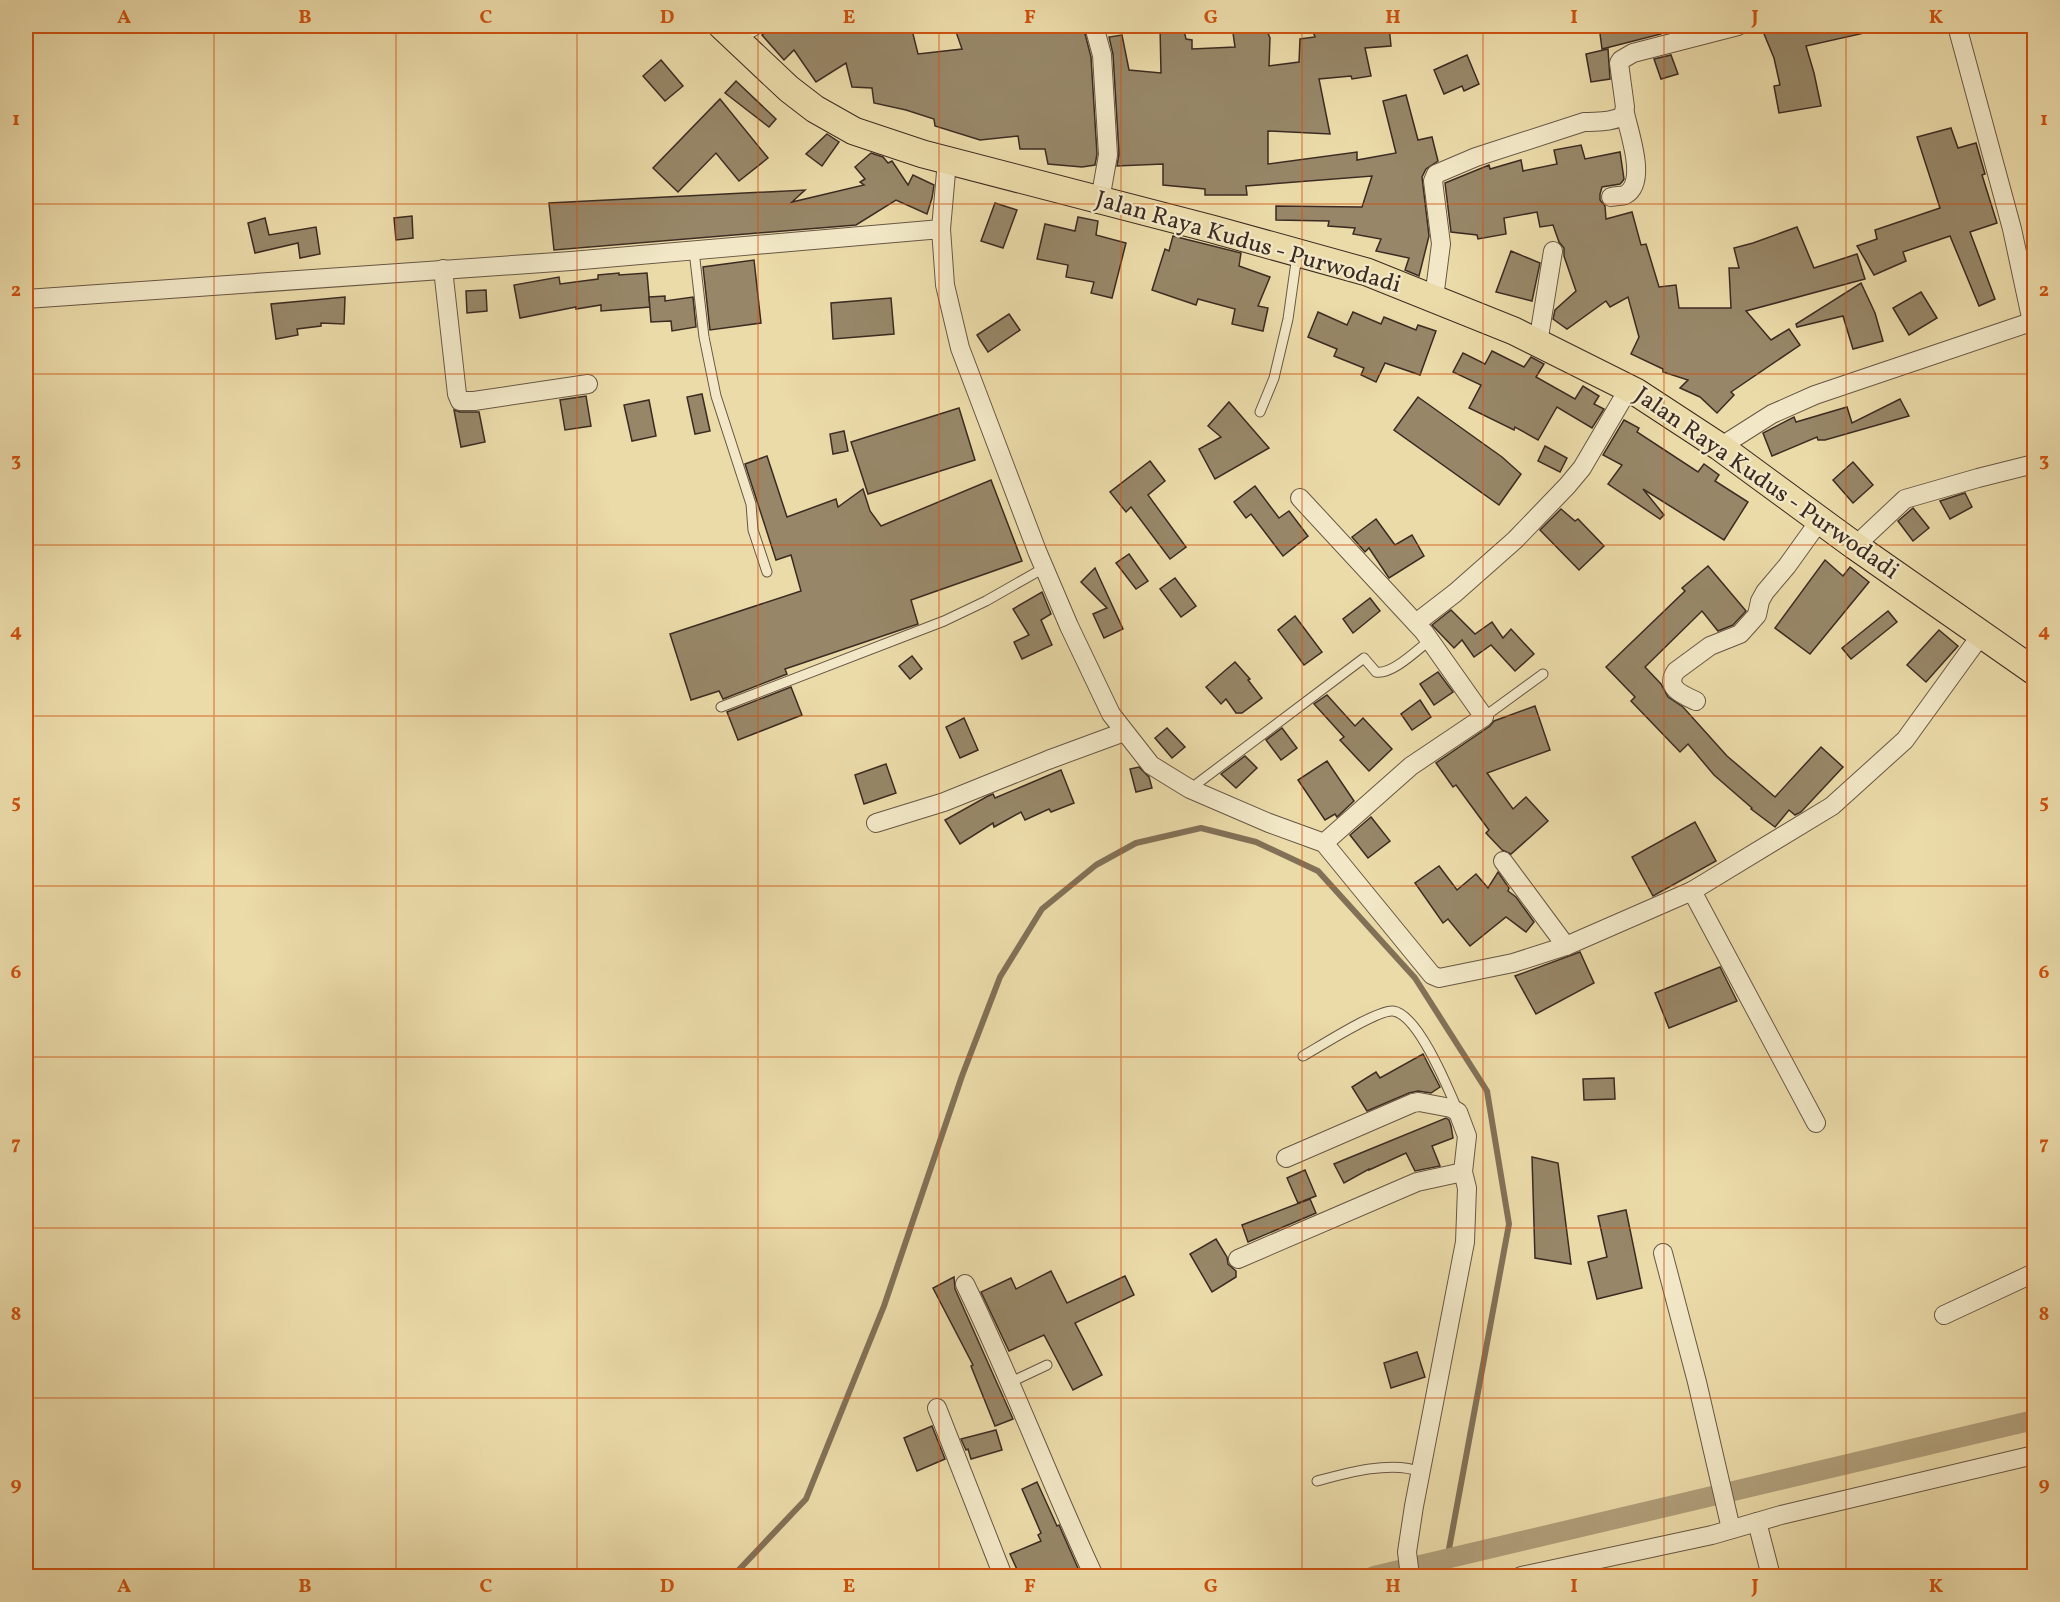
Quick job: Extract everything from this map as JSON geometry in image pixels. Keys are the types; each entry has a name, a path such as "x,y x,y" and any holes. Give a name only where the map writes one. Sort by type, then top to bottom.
{"main road":[{"name":"Jalan Raya Kudus - Purwodadi","path":"737,29 789,89 815,109 854,130 947,161 1367,272 1514,331 1629,388 1720,447 1981,635 2030,662"}],"street":[{"path":"1094,26 1102,55 1108,155 1100,200"},
{"path":"1611,197 1624,195 1635,185 1637,178 1625,113 1619,63 1633,52 1738,26"},
{"path":"1720,447 1772,414 1815,395 2033,321 2012,229 1957,26"},
{"path":"1434,298 1441,244 1432,181 1436,174 1476,157 1540,136 1584,122 1613,121 1625,113"},
{"path":"947,161 941,229 945,285 960,348 1044,568 1101,696 1124,732 1151,765 1190,789 1269,823 1324,843 1434,977 1439,978 1513,963 1566,946 1692,891 1832,806 1905,740 1981,635"},
{"path":"26,299 694,250 941,229"},
{"path":"1538,343 1552,251"},
{"path":"443,269 457,394 460,400 465,402 588,384"},
{"path":"1416,623 1455,593 1515,540 1567,486 1582,468 1629,388"},
{"path":"1855,546 1905,499 2034,464"},
{"path":"1299,498 1416,623 1484,717 1411,766 1324,843"},
{"path":"1696,701 1675,688 1672,681 1673,675 1710,646 1736,637 1744,629 1758,613 1760,601 1765,592 1820,520"},
{"path":"876,823 944,802 1124,732"},
{"path":"1503,861 1566,946"},
{"path":"1692,891 1816,1123"},
{"path":"1286,1158 1419,1102 1451,1108 1458,1112 1467,1136 1463,1172 1467,1188 1465,1242 1407,1552 1410,1576"},
{"path":"1238,1259 1417,1182 1463,1172"},
{"path":"1663,1253 1729,1521"},
{"path":"1944,1315 2034,1273"},
{"path":"965,1284 1011,1382 1056,1495 1094,1576"},
{"path":"937,1408 1003,1576"},
{"path":"1521,1576 1729,1521 1757,1522 2034,1455"},
{"path":"1757,1522 1771,1576"}],"lane":[{"path":"694,250 704,337 716,396 751,504 753,530 767,572"},
{"path":"1260,412 1274,378 1288,319 1297,253"},
{"path":"721,707 944,621 986,601 1044,568"},
{"path":"1190,789 1364,658 1376,672 1384,672 1402,662 1430,640"},
{"path":"1484,717 1543,674"},
{"path":"1303,1056 1371,1018 1387,1011 1393,1011 1401,1014 1420,1036 1436,1061 1458,1112"},
{"path":"1011,1382 1047,1365"},
{"path":"1317,1481 1341,1474 1377,1469 1404,1467 1421,1472"}],"building":[{"path":"774,26 911,26 918,54 962,49 954,26 1083,26 1091,57 1097,154 1095,165 1082,167 1048,164 1045,149 1020,149 1018,136 980,140 935,126 934,119 874,103 872,88 852,87 846,63 816,82 794,50 784,60 762,35"},
{"path":"1160,26 1183,26 1186,39 1192,40 1192,49 1235,47 1232,26 1265,26 1270,38 1269,66 1299,62 1300,39 1315,37 1311,26 1389,26 1391,46 1365,48 1371,76 1352,79 1351,76 1319,79 1330,134 1268,131 1268,164 1357,152 1357,160 1396,153 1383,101 1406,95 1418,140 1432,137 1438,161 1426,169 1422,177 1429,236 1419,276 1405,270 1409,258 1376,251 1381,239 1353,234 1355,228 1328,226 1329,221 1276,220 1276,206 1362,207 1372,176 1246,186 1247,195 1205,195 1205,189 1163,185 1163,164 1117,166 1119,154 1113,54 1109,37 1122,35 1129,70 1161,73"},
{"path":"1599,26 1669,26 1670,30 1602,49"},
{"path":"1774,26 1869,26 1869,32 1806,46 1821,106 1779,113 1774,86 1780,85 1774,58 1762,29"},
{"path":"1608,49 1610,79 1591,82 1586,54"},
{"path":"1467,55 1479,84 1464,91 1462,86 1444,94 1434,70"},
{"path":"1671,55 1678,74 1661,79 1654,59"},
{"path":"661,60 683,86 665,101 643,76"},
{"path":"736,81 776,119 769,127 725,93"},
{"path":"720,99 768,158 739,181 716,153 678,192 653,168"},
{"path":"1951,128 1958,148 1976,143 1985,174 1982,175 1997,223 1970,232 1995,299 1979,306 1950,236 1903,252 1906,261 1874,275 1857,246 1877,239 1875,230 1940,208 1917,137"},
{"path":"827,134 839,142 822,166 806,154"},
{"path":"1581,145 1585,159 1620,152 1624,179 1620,184 1602,187 1600,194 1600,200 1605,206 1606,219 1632,212 1641,245 1646,244 1659,287 1676,285 1679,308 1731,308 1729,268 1739,268 1734,248 1797,227 1814,268 1857,254 1865,279 1746,311 1771,340 1789,329 1800,345 1731,392 1734,395 1717,413 1700,397 1680,388 1688,380 1663,372 1663,369 1631,354 1639,337 1628,297 1610,307 1606,301 1567,329 1553,319 1555,310 1576,291 1564,256 1564,248 1559,242 1553,225 1540,227 1537,212 1504,218 1506,234 1478,239 1477,235 1451,232 1445,183 1489,165 1490,169 1521,160 1523,171 1557,164 1554,150"},
{"path":"871,153 883,157 888,163 892,161 908,185 913,175 934,185 927,214 896,200 856,225 554,250 549,203 805,190 792,202 864,185 860,182 865,179 855,167"},
{"path":"995,203 1017,210 1003,248 981,241"},
{"path":"412,216 413,238 396,240 394,218"},
{"path":"1078,217 1098,221 1096,235 1126,243 1112,298 1091,293 1094,282 1066,277 1068,265 1037,259 1045,224 1075,231"},
{"path":"265,218 269,235 316,227 320,254 300,258 298,243 255,253 248,223"},
{"path":"1173,236 1241,253 1239,266 1270,277 1258,306 1268,308 1263,331 1232,324 1235,309 1198,299 1196,305 1152,290 1165,249 1169,251"},
{"path":"1511,251 1540,263 1532,301 1496,292"},
{"path":"754,260 761,323 710,330 703,267"},
{"path":"619,273 619,275 647,273 650,307 601,311 601,305 576,309 576,307 520,318 514,285 559,277 560,284 598,279 598,275"},
{"path":"1861,283 1875,313 1883,341 1853,349 1843,316 1797,327 1796,324"},
{"path":"486,290 487,311 467,313 466,291"},
{"path":"1921,292 1937,318 1909,335 1893,308"},
{"path":"665,296 665,301 693,297 696,327 672,331 671,321 651,322 649,297"},
{"path":"345,297 344,324 321,323 321,326 297,329 298,335 276,339 271,304"},
{"path":"891,298 894,334 833,339 831,303"},
{"path":"1318,312 1347,325 1353,312 1381,324 1384,317 1416,330 1418,325 1436,331 1420,375 1385,363 1376,382 1361,375 1364,368 1334,356 1337,349 1308,337"},
{"path":"1009,314 1020,330 988,352 977,335"},
{"path":"1492,351 1524,367 1531,357 1544,364 1536,377 1575,399 1583,386 1599,396 1594,404 1604,409 1592,428 1557,407 1538,440 1515,427 1514,430 1469,408 1481,385 1453,372 1463,353 1485,364"},
{"path":"702,394 710,431 695,434 687,397"},
{"path":"586,396 591,426 565,430 560,400"},
{"path":"1418,397 1502,457 1521,474 1499,505 1394,430"},
{"path":"1900,399 1909,416 1825,440 1818,440 1817,437 1772,456 1763,433 1794,417 1796,422 1847,407 1852,423"},
{"path":"649,400 656,436 632,441 624,405"},
{"path":"1229,402 1269,448 1215,479 1199,449 1221,437 1208,426"},
{"path":"959,408 975,460 868,494 851,442"},
{"path":"454,410 479,412 485,442 461,447"},
{"path":"1624,420 1639,428 1637,432 1698,472 1704,464 1719,475 1715,481 1748,502 1724,540 1643,489 1664,515 1660,519 1608,484 1622,465 1603,455"},
{"path":"844,431 848,451 833,454 830,434"},
{"path":"1545,446 1567,458 1560,472 1538,461"},
{"path":"767,456 787,517 836,499 838,507 863,489 870,511 881,526 991,480 1022,561 911,600 918,624 785,669 787,674 723,699 719,691 691,700 670,634 801,591 791,555 776,560 745,464"},
{"path":"1150,461 1165,481 1148,495 1186,547 1170,559 1131,507 1126,512 1110,492"},
{"path":"1853,462 1873,485 1853,503 1833,480"},
{"path":"1255,486 1279,518 1289,511 1308,536 1283,556 1251,514 1246,518 1234,502"},
{"path":"1965,493 1972,507 1950,519 1940,501"},
{"path":"1913,508 1929,528 1913,541 1898,521"},
{"path":"1561,509 1575,521 1578,519 1604,546 1579,570 1540,530"},
{"path":"1376,519 1395,545 1412,535 1424,556 1389,578 1369,548 1365,552 1352,537"},
{"path":"1129,554 1148,581 1136,589 1116,563"},
{"path":"1825,560 1843,576 1850,567 1869,582 1810,654 1775,628"},
{"path":"1708,566 1746,611 1733,625 1718,631 1702,611 1645,667 1661,684 1668,697 1683,707 1727,756 1775,797 1821,747 1843,767 1801,812 1795,815 1789,810 1775,827 1751,809 1714,775 1688,744 1680,752 1631,701 1635,697 1606,667 1685,591 1682,588"},
{"path":"1095,568 1123,629 1104,638 1093,614 1107,608 1081,582"},
{"path":"1175,578 1196,606 1181,617 1160,589"},
{"path":"1042,592 1051,614 1041,620 1052,645 1022,659 1014,642 1029,635 1013,609"},
{"path":"1370,598 1380,611 1353,633 1343,619"},
{"path":"1451,610 1475,634 1492,622 1503,638 1511,629 1534,654 1515,671 1491,645 1474,657 1462,640 1454,648 1432,625"},
{"path":"1888,611 1897,622 1851,659 1842,648"},
{"path":"1295,616 1322,652 1304,665 1278,630"},
{"path":"1939,630 1958,646 1926,682 1907,665"},
{"path":"912,656 922,669 910,679 899,666"},
{"path":"1235,662 1250,679 1248,680 1262,698 1242,713 1236,713 1226,699 1221,704 1206,687"},
{"path":"1438,672 1453,692 1434,705 1420,684"},
{"path":"791,687 802,715 738,740 727,712"},
{"path":"1327,695 1355,726 1363,718 1392,749 1369,771 1340,740 1344,737 1314,704"},
{"path":"1420,700 1431,717 1412,730 1401,714"},
{"path":"1535,706 1550,750 1487,773 1513,809 1526,797 1548,821 1511,854 1502,850 1486,833 1489,830 1456,785 1453,787 1436,763 1494,721"},
{"path":"964,718 978,750 960,758 946,727"},
{"path":"1167,728 1185,747 1172,758 1155,738"},
{"path":"1282,728 1297,748 1281,760 1266,740"},
{"path":"1245,756 1257,768 1236,788 1221,774"},
{"path":"1327,761 1354,801 1337,817 1335,814 1325,820 1298,780"},
{"path":"886,764 896,793 864,804 855,775"},
{"path":"1139,767 1149,777 1152,788 1136,792 1130,769"},
{"path":"1061,770 1074,803 1051,812 1049,809 1025,820 1021,812 994,827 993,823 960,844 945,820 988,796 993,794 995,798"},
{"path":"1371,817 1390,841 1368,858 1350,835"},
{"path":"1695,822 1716,861 1653,896 1632,857"},
{"path":"1439,866 1457,890 1476,874 1488,888 1498,872 1509,888 1508,891 1516,897 1534,922 1526,932 1506,917 1470,946 1448,919 1443,923 1415,883"},
{"path":"1580,952 1594,983 1536,1014 1515,976"},
{"path":"1720,967 1737,1001 1669,1028 1655,993"},
{"path":"1423,1054 1440,1087 1431,1093 1418,1091 1409,1093 1367,1111 1352,1087 1376,1072 1380,1078"},
{"path":"1614,1078 1615,1099 1584,1100 1583,1079"},
{"path":"1446,1118 1449,1120 1453,1138 1432,1146 1440,1166 1415,1171 1406,1153 1344,1183 1334,1164"},
{"path":"1532,1157 1558,1163 1571,1264 1535,1258"},
{"path":"1305,1170 1316,1196 1298,1203 1287,1178"},
{"path":"1310,1199 1316,1213 1248,1242 1242,1225"},
{"path":"1626,1210 1642,1288 1597,1299 1588,1262 1607,1257 1598,1216"},
{"path":"1216,1239 1227,1257 1228,1264 1236,1271 1236,1277 1212,1292 1190,1254"},
{"path":"1051,1271 1067,1303 1125,1276 1134,1295 1075,1323 1102,1375 1073,1390 1044,1335 1009,1351 981,1292 1011,1278 1016,1289"},
{"path":"954,1277 955,1289 1013,1419 995,1426 971,1366 973,1365 933,1288"},
{"path":"1417,1352 1425,1377 1391,1388 1384,1363"},
{"path":"932,1426 945,1459 917,1471 904,1438"},
{"path":"996,1430 1002,1450 971,1459 961,1439"},
{"path":"1037,1482 1081,1575 1020,1576 1010,1554 1041,1541 1038,1535 1041,1533 1022,1489"}],"waterway":[{"path":"733,1576 806,1499 884,1306 962,1076 1000,977 1042,909 1096,865 1136,843 1201,828 1256,842 1318,871 1415,978 1487,1091 1509,1224 1444,1576"},
{"path":"1374,1576 2034,1420"}]}
